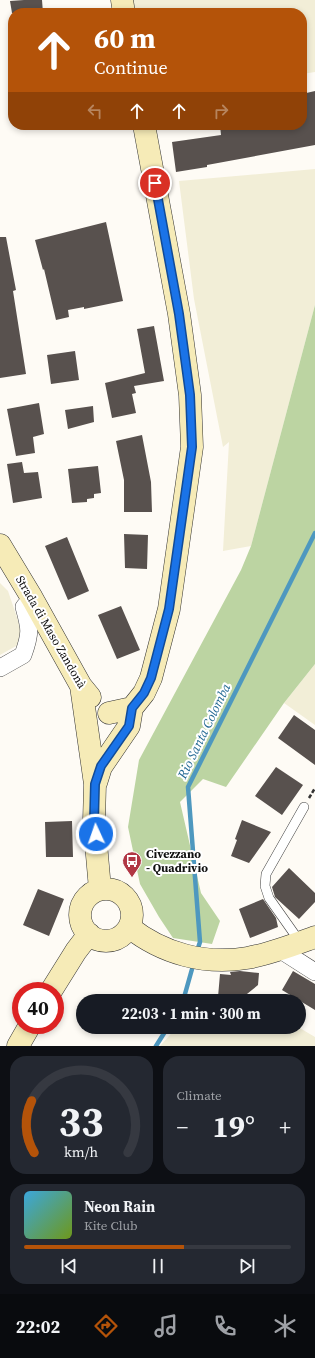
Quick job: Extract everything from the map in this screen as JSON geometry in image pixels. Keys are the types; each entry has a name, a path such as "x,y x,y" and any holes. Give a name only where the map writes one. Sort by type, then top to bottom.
{"street":[{"path":"102,752 122,738 129,726 132,708 144,693 151,678 169,609 192,447 190,395 179,314 145,130"},
{"name":"Strada di Maso Zandonà","path":"0,545 32,598 81,686 98,707 109,713"},
{"path":"0,668 23,655 29,638 29,624 24,607 32,598"},
{"path":"81,686 88,740 102,752"},
{"path":"100,889 94,821 95,784 101,766 102,752 96,736 109,713 132,708"},
{"path":"137,933 130,904 123,895 112,889 100,889 88,896 81,908 81,922 89,934 99,940 110,940 137,933 167,950 206,960 248,958 307,940"},
{"path":"57,982 76,951 89,934"},
{"path":"279,949 315,972"},
{"path":"18,1046 25,1034"}],"lane":[{"path":"304,807 266,874 264,886 269,898 307,940"}],"shaded area":[{"path":"111,0 315,0 315,72 307,73 307,8 112,8"},
{"path":"315,169 315,305 251,546 223,551 229,442 223,447 194,299 179,181"},
{"path":"0,583 8,591 25,641 0,655"},
{"path":"315,664 315,725 284,703"},
{"path":"306,1032 315,1037 315,1046 160,1046 171,1034 306,1034"}],"green space":[{"path":"315,305 315,664 284,703 226,787 203,779 180,802 201,893 220,921 212,944 173,938 140,884 128,827 139,760 241,570 251,546"}],"building":[{"path":"42,0 43,8 11,8 10,1"},
{"path":"315,91 315,145 176,172 172,142 221,135 220,130 307,130 307,93"},
{"path":"106,222 123,301 84,309 84,307 68,310 69,317 56,320 44,269 43,270 35,240"},
{"path":"0,237 6,237 16,290 13,291 26,374 0,378"},
{"path":"154,326 164,381 134,386 136,393 132,394 136,413 112,418 105,383 145,373 137,329"},
{"path":"75,351 79,380 51,384 47,355"},
{"path":"39,403 44,434 33,437 35,453 16,456 7,409"},
{"path":"93,406 94,422 68,429 65,410"},
{"path":"142,435 151,482 152,512 124,512 124,480 116,441"},
{"path":"22,462 24,473 38,472 42,498 13,503 7,464"},
{"path":"98,466 101,493 94,494 94,498 87,499 87,502 72,503 68,469"},
{"path":"124,534 148,535 147,569 125,568"},
{"path":"67,537 89,591 68,600 45,546"},
{"path":"121,606 140,650 117,659 98,615"},
{"path":"294,715 315,730 315,765 278,738"},
{"path":"276,767 303,785 282,815 255,796"},
{"path":"242,820 271,832 249,863 231,856"},
{"path":"72,821 73,857 46,857 45,822"},
{"path":"289,868 315,893 315,902 299,919 275,897 272,887"},
{"path":"38,889 64,899 49,936 23,925"},
{"path":"263,899 276,918 278,927 250,938 239,909"},
{"path":"240,971 259,973 258,985 247,994 218,994 220,974 231,975 230,972"},
{"path":"293,971 315,984 315,1010 306,1005 306,994 289,994 282,990"}],"waterway":[{"name":"Rio Santa Colomba","path":"197,951 200,942 188,787 315,533"},
{"name":"Rio Santa Colomba","path":"185,994 194,962"},
{"name":"Rio Santa Colomba","path":"156,1046 164,1034"}],"place":[{"name":"Civezzano - Quadrivio","path":"132,878"}],"route":[{"path":"96,834 94,821 95,784 101,766 129,726 132,708 144,693 151,678 169,609 192,447 190,395 179,314 155,183"}]}
